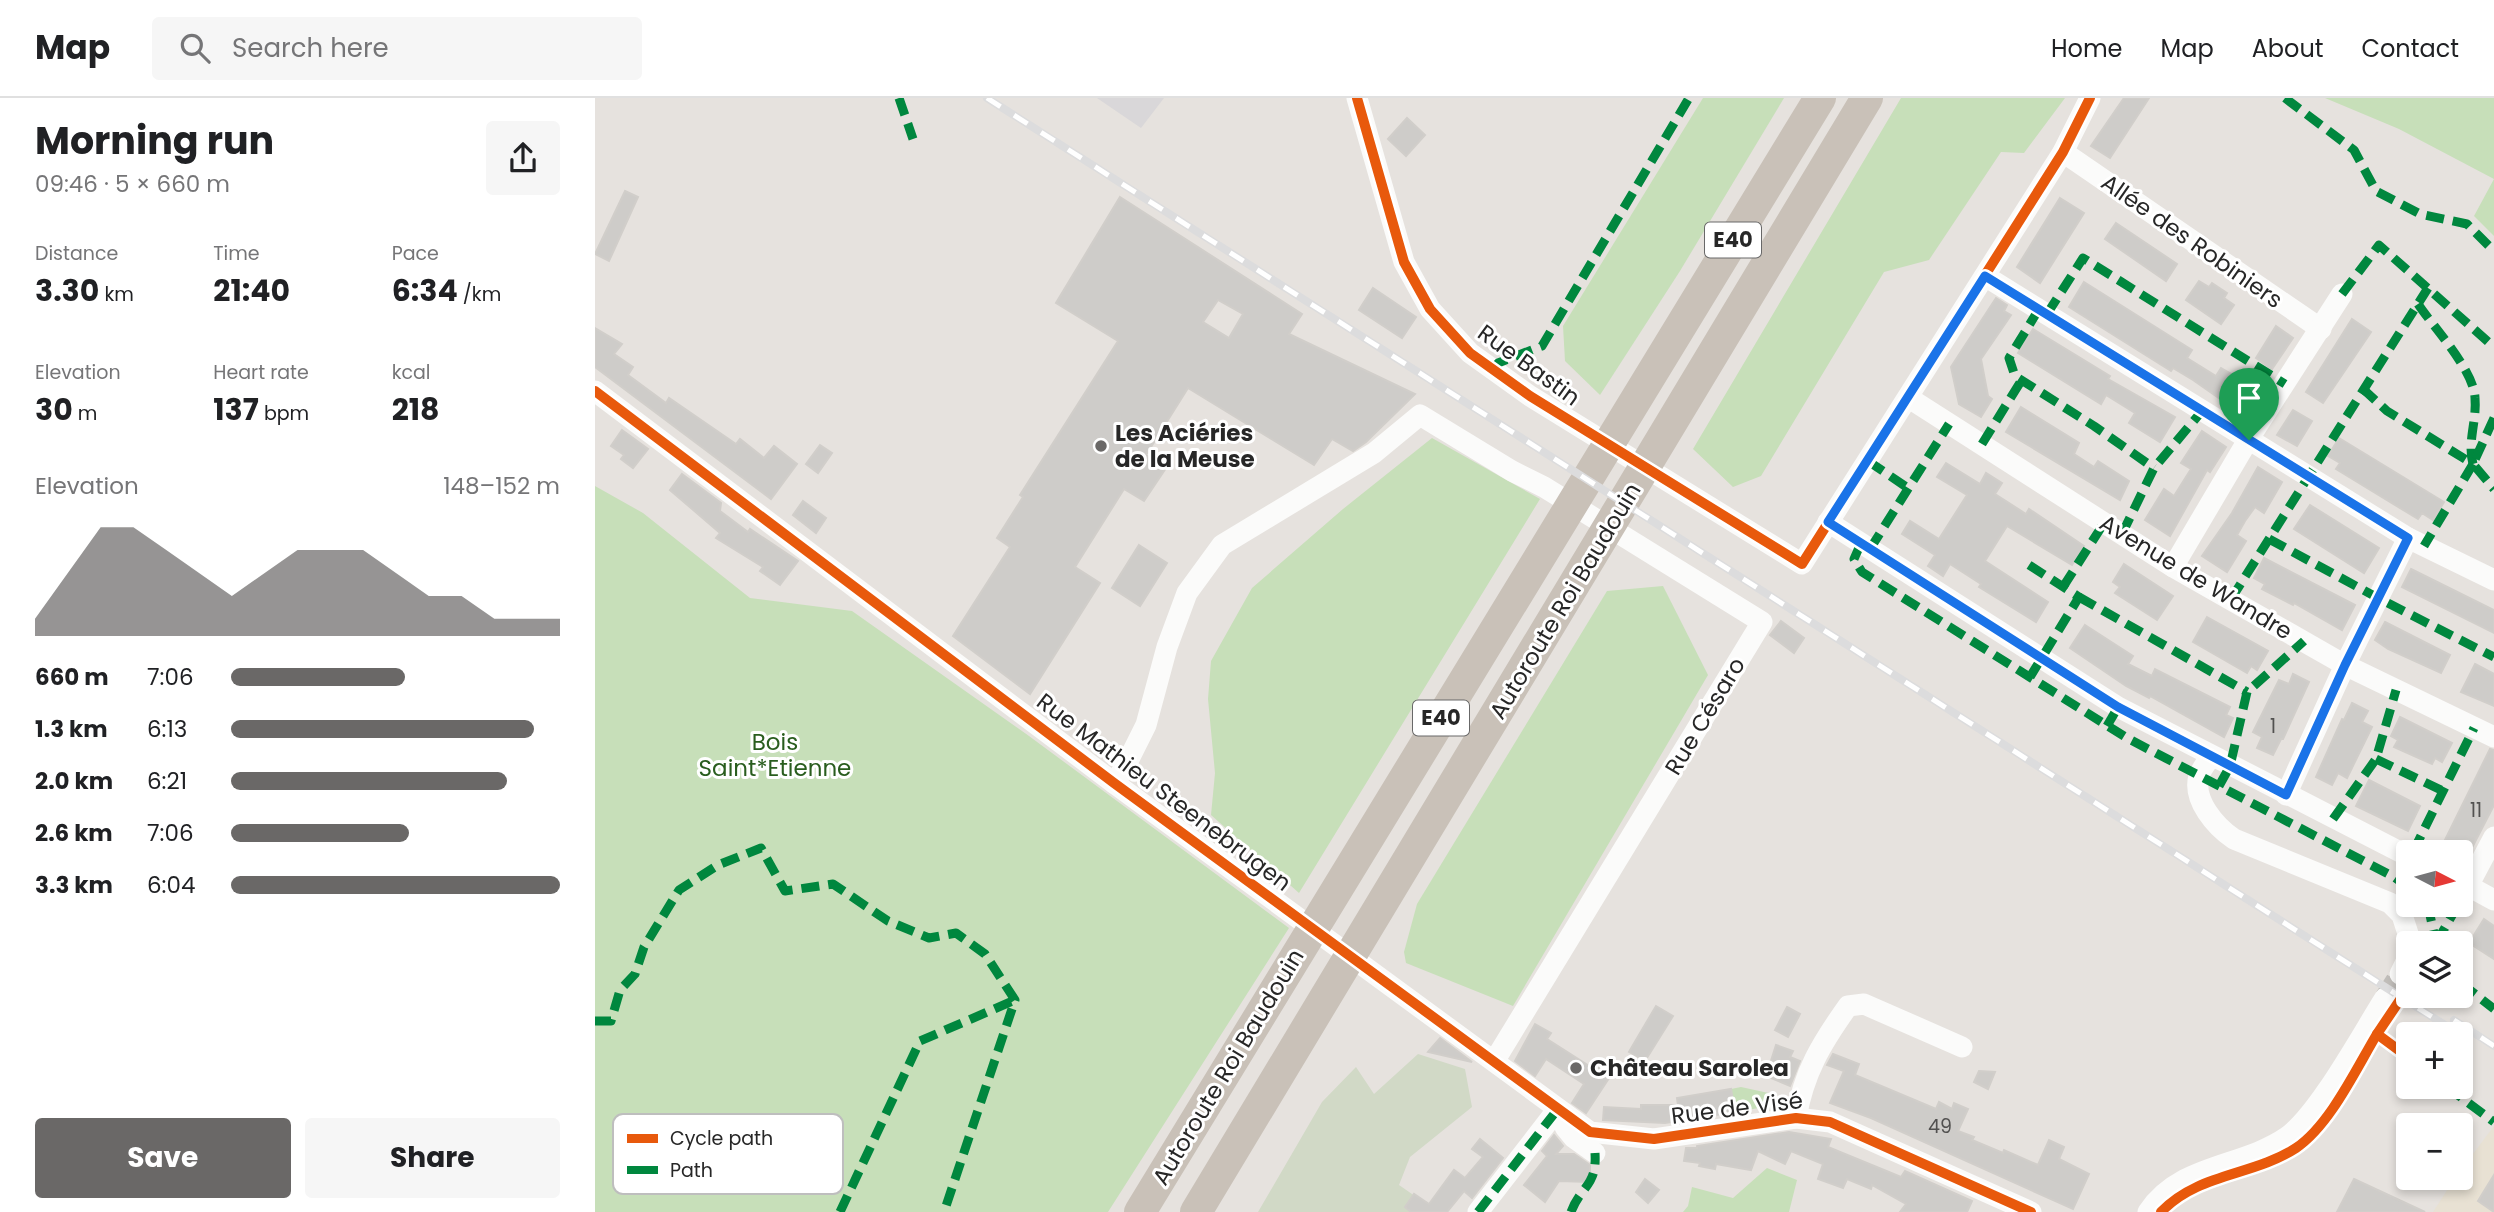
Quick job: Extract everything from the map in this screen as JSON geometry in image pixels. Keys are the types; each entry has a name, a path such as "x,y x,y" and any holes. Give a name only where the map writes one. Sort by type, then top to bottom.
{"highway":[{"name":"Autoroute Roi Baudouin","path":"1196,1212 1860,111 1876,98"},
{"name":"Autoroute Roi Baudouin","path":"1140,1212 1817,102"}],"street":[{"name":"Rue Bastin","path":"1357,98 1404,262 1430,309 1470,353 1530,396 1802,564 1828,522"},
{"path":"2090,98 2063,152 1828,522 2118,707 2396,850"},
{"name":"Allée des Robiniers","path":"2063,152 2321,329"},
{"path":"1985,276 2408,538 2494,580"},
{"path":"2173,567 2249,440 2342,294"},
{"name":"Rue Mathieu Steenebrugen","path":"595,391 1114,783 1419,1008 1495,1060"},
{"name":"Avenue de Wandre","path":"1909,398 2173,567 2345,665 2494,737"},
{"name":"Rue Césaro","path":"1114,783 1146,724 1167,647 1187,593 1222,544 1374,453 1420,415 1511,471 1544,487 1762,622 1495,1060"},
{"path":"2286,795 2345,665 2408,538"},
{"path":"2211,756 2199,776 2199,789 2214,823 2234,839 2390,903 2402,915 2407,931"},
{"path":"2473,870 2494,837"},
{"path":"2473,889 2494,900"},
{"path":"2148,1212 2161,1196 2187,1177 2263,1152 2289,1136 2312,1112 2385,998"},
{"path":"1796,1118 1817,1051 1848,1006 1864,1004 1962,1047"},
{"name":"Rue de Visé","path":"1495,1060 1556,1112 1590,1132 1654,1139 1796,1118 1830,1122 1993,1205 2031,1212"},
{"path":"1478,1212 1556,1112 1574,1138 1595,1153"}],"shaded area":[{"path":"1097,98 1164,98 1141,128"},
{"path":"2494,1126 2494,1212 2433,1212 2447,1190 2473,1190 2473,1154"}],"green space":[{"path":"1703,98 1784,98 1680,271 1600,395 1565,361 1563,326"},
{"path":"1901,98 2065,98 2024,153 2001,152 1929,260 1884,272 1761,476 1733,487 1693,449"},
{"path":"2325,98 2494,98 2494,179 2399,129"},
{"path":"2494,179 2494,236 2474,216"},
{"path":"1432,438 1540,499 1299,893 1211,815 1215,773 1208,699 1211,661 1252,588 1343,509"},
{"name":"Bois Saint*Etienne","path":"595,486 643,513 750,598 852,611 1029,736 1289,928 1108,1212 595,1212"},
{"path":"1663,586 1708,675 1513,1006 1406,963 1404,952 1417,904 1607,591"},
{"path":"1418,1054 1465,1069 1472,1107 1410,1157 1399,1185 1438,1212 1258,1212 1322,1102 1356,1067 1374,1094"},
{"path":"1741,1087 1773,1094 1771,1106 1735,1112 1731,1089"},
{"path":"1767,1168 1797,1180 1789,1212 1683,1212 1688,1206 1692,1187 1733,1198"}],"building":[{"path":"2124,98 2149,98 2110,158 2091,146"},
{"path":"1407,118 1425,135 1406,156 1388,139"},
{"path":"625,191 638,197 609,261 595,254"},
{"name":"Les Aciéries de la Meuse","path":"1120,197 1302,314 1289,334 1415,394 1366,442 1353,451 1332,439 1314,465 1188,388 1146,455 1166,468 1144,501 1124,489 1075,567 1100,583 1030,694 953,636 1010,547 997,538 1023,497 1020,495 1118,341 1056,303","holes":["1218,300 1243,314 1229,338 1203,322"]},
{"path":"2060,198 2084,213 2040,283 2017,267"},
{"path":"2116,223 2177,264 2166,281 2105,239"},
{"path":"2199,281 2209,287 2212,283 2227,293 2224,298 2234,305 2221,324 2186,300"},
{"path":"2084,282 2192,350 2187,358 2216,376 2221,368 2251,385 2236,410 2193,380 2173,368 2171,371 2069,307"},
{"path":"1373,288 1416,317 1402,338 1359,310"},
{"path":"1996,298 2007,305 2004,311 2011,315 1981,359 1988,396 1992,399 1981,417 1959,404 1951,367"},
{"path":"2352,319 2371,332 2323,403 2306,392"},
{"path":"2276,326 2293,338 2272,369 2256,358"},
{"path":"595,328 622,344 614,354 633,367 628,375 666,403 669,398 736,444 740,439 764,458 774,446 797,464 771,499 595,367"},
{"path":"2033,329 2110,376 2108,379 2175,417 2160,442 2129,423 2135,413 2106,395 2101,404 2018,353"},
{"path":"2021,407 2079,443 2074,454 2094,467 2098,461 2129,481 2120,500 2006,432"},
{"path":"2293,410 2312,421 2297,446 2277,435"},
{"path":"622,430 648,449 633,468 621,459 624,455 611,446"},
{"path":"2202,431 2226,447 2210,472 2207,470 2170,536 2145,520 2164,489 2174,496 2191,469 2181,463"},
{"path":"2339,438 2444,502 2433,520 2422,513 2418,519 2336,469 2340,463 2328,456"},
{"path":"820,445 832,453 818,473 806,464"},
{"path":"1946,463 1980,484 1986,473 2002,483 1995,494 2026,514 2029,509 2084,546 2072,565 2007,526 1985,561 2048,602 2036,622 1979,587 1981,584 1950,564 1943,576 1928,566 1935,555 1902,534 1910,521 1939,539 1967,495 1937,477"},
{"path":"2258,467 2282,482 2264,513 2255,507 2245,521 2237,535 2246,541 2227,572 2202,556 2232,513"},
{"path":"682,474 721,503 720,511 748,532 750,529 798,561 780,585 760,571 763,567 716,538 720,533 670,490"},
{"path":"803,501 826,518 816,533 793,515"},
{"path":"2310,505 2379,548 2364,573 2294,529"},
{"path":"1139,545 1167,563 1140,606 1112,588"},
{"path":"2264,558 2355,605 2342,630 2294,603 2293,605 2262,589 2265,584 2254,578"},
{"path":"2124,564 2173,596 2157,620 2115,593 2120,587 2113,582"},
{"path":"2411,569 2494,610 2494,633 2402,587"},
{"path":"2207,617 2268,651 2257,670 2251,666 2247,673 2193,642"},
{"path":"1781,621 1804,638 1794,653 1770,635"},
{"path":"2385,622 2450,655 2441,673 2388,649 2375,640"},
{"path":"2085,625 2133,656 2128,664 2152,676 2155,669 2230,707 2226,715 2233,718 2224,737 2150,696 2149,698 2126,686 2070,648"},
{"path":"2475,664 2494,674 2494,706 2461,692"},
{"path":"2293,674 2309,682 2273,755 2257,748 2262,737 2253,732 2279,680 2289,684"},
{"path":"2352,703 2368,711 2362,722 2372,727 2347,778 2338,773 2332,785 2316,777"},
{"path":"2400,717 2452,743 2442,762 2435,758 2432,764 2394,747 2398,740 2391,736"},
{"path":"2490,749 2494,750 2494,805 2473,846 2473,840 2445,840"},
{"path":"2369,780 2420,806 2408,831 2356,806"},
{"path":"2484,919 2494,926 2494,959 2473,946 2473,937"},
{"path":"1656,1006 1673,1016 1645,1061 1629,1052"},
{"path":"1787,1007 1800,1014 1788,1037 1775,1030"},
{"name":"Château Sarolea","path":"1535,1024 1551,1033 1547,1039 1594,1069 1598,1063 1613,1072 1586,1113 1572,1103 1584,1084 1546,1059 1535,1076 1515,1061"},
{"path":"1440,1038 1472,1062 1428,1052"},
{"path":"1776,1045 1793,1051 1790,1057 1800,1061 1790,1086 1771,1078 1776,1067 1770,1064"},
{"path":"1833,1054 1859,1064 1855,1075 1936,1109 1939,1102 1952,1109 1954,1103 1968,1109 1958,1131 2003,1153 2004,1150 2038,1165 2049,1140 2064,1147 2059,1159 2089,1174 2073,1209 1871,1118 1830,1103 1844,1071 1827,1065"},
{"path":"1979,1071 1995,1072 1988,1089 1974,1082"},
{"path":"1731,1089 1735,1112 1665,1123 1603,1120 1604,1107 1641,1109 1641,1105 1678,1105 1677,1098"},
{"path":"1789,1132 1831,1139 1828,1147 1901,1177 1905,1171 1972,1201 1967,1212 1900,1212 1906,1204 1872,1185 1871,1189 1847,1179 1843,1188 1818,1179 1823,1164 1791,1151 1785,1164 1758,1151 1751,1170 1716,1164 1715,1169 1684,1161 1686,1148"},
{"path":"1554,1135 1563,1146 1556,1154 1574,1154 1590,1165 1590,1182 1559,1181 1545,1202 1524,1185 1547,1156 1542,1151"},
{"path":"1480,1139 1503,1158 1472,1198 1464,1191 1447,1212 1411,1212 1405,1207 1414,1194 1429,1204 1454,1170 1465,1178 1483,1157 1472,1149"},
{"path":"2494,1175 2494,1212 2478,1201"},
{"path":"1645,1179 1659,1190 1648,1203 1636,1192"},
{"path":"2354,1179 2425,1212 2337,1212"}],"tunnel":[{"path":"2385,998 2396,980"}],"railway":[{"path":"987,98 2440,1022"},
{"path":"2454,1020 2494,1046"}],"marked path":[{"path":"899,98 913,139"},
{"path":"1493,370 1498,363 1542,346 1689,98"},
{"path":"2285,98 2354,150 2376,191 2420,214 2467,224 2494,251"},
{"path":"2342,294 2379,245 2494,347"},
{"path":"2047,314 2083,258 2285,384"},
{"path":"2231,599 2428,288"},
{"path":"2418,304 2461,362 2473,387 2473,464"},
{"path":"2039,309 2009,358 2015,376 2154,468"},
{"path":"1982,444 2021,381"},
{"path":"2362,388 2387,411 2473,464 2424,546"},
{"path":"2122,534 2154,468 2202,411"},
{"path":"2494,418 2473,464 2494,489"},
{"path":"1870,549 1949,424"},
{"path":"1868,461 1908,488"},
{"path":"2063,587 2104,523"},
{"path":"2269,539 2494,657"},
{"path":"1861,543 1854,559 1862,572 2127,738 2396,878"},
{"path":"2029,565 2079,597 2030,677"},
{"path":"2079,597 2247,692"},
{"path":"2219,786 2230,766 2247,692 2304,641"},
{"path":"2333,819 2376,759 2396,690"},
{"path":"2107,726 2118,707"},
{"path":"2419,840 2474,728"},
{"path":"2376,759 2443,791"},
{"path":"595,1021 611,1021 620,990 635,974 644,947 679,890 718,865 761,848 785,891 833,884 888,921 929,938 956,933 985,954 1015,1000 944,1212"},
{"path":"2430,917 2433,931"},
{"path":"2443,931 2451,917"},
{"path":"2473,992 2494,1009"},
{"path":"840,1212 920,1041 1015,1000"},
{"path":"2463,1099 2494,1122"},
{"path":"1478,1212 1557,1110"},
{"path":"1571,1212 1591,1179 1595,1153"}],"cycle path":[{"path":"1357,98 1404,262 1430,309 1470,353 1530,396 1802,564 2063,152 2090,98"},
{"path":"595,391 1114,783 1590,1132 1654,1139 1796,1118 1830,1122 2031,1212"},
{"path":"2396,1006 2377,1034 2396,1048"},
{"path":"2161,1212 2192,1189 2262,1164 2296,1148 2331,1111 2377,1034"}],"place":[{"name":"Les Aciéries de la Meuse","path":"1101,446"},
{"name":"Château Sarolea","path":"1576,1068"}],"route":[{"path":"1985,276 2249,440 2408,538 2345,665 2286,795 2118,707 1828,522 1985,276"}]}
